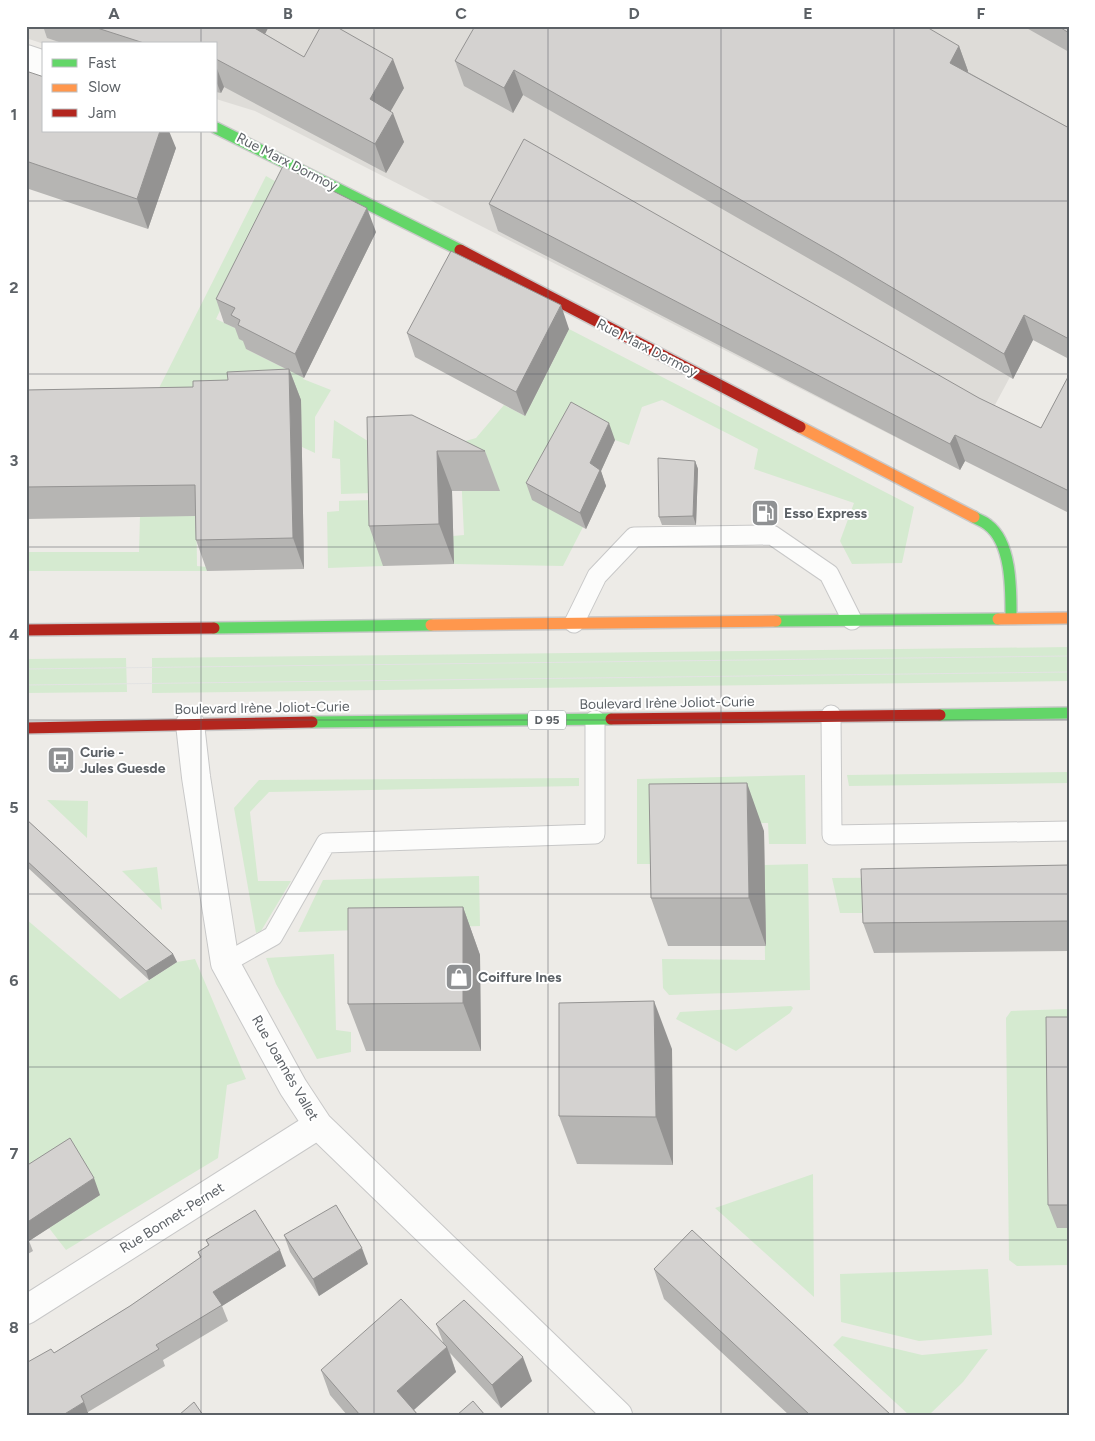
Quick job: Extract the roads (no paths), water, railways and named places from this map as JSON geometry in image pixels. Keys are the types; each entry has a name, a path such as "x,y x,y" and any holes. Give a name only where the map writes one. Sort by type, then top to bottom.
{"main road":[{"name":"Rue Marx Dormoy","path":"218,129 230,133 401,220 989,525 1002,544 1010,570 1011,618"},
{"path":"26,630 1069,618"},
{"name":"Boulevard Irène Joliot-Curie","path":"26,728 190,724 1069,713"}],"street":[{"path":"26,59 42,64"},
{"name":"Rue Joannès Vallet","path":"190,724 196,777 225,963 293,1087 318,1125 618,1415"},
{"name":"Rue Bonnet-Pernet","path":"26,1310 318,1125"}],"lane":[{"path":"574,623 597,576 634,537 674,536 772,535 829,574 852,620"},
{"path":"830,716 832,835 1069,831"},
{"path":"225,963 273,936 326,843 595,834 595,720"}],"tram line":[{"path":"26,669 1069,656"},
{"path":"26,685 1069,672"}],"place":[{"name":"Esso Express","path":"765,513"},
{"name":"Curie - Jules Guesde","path":"61,760"},
{"name":"Coiffure Ines","path":"459,977"}]}
